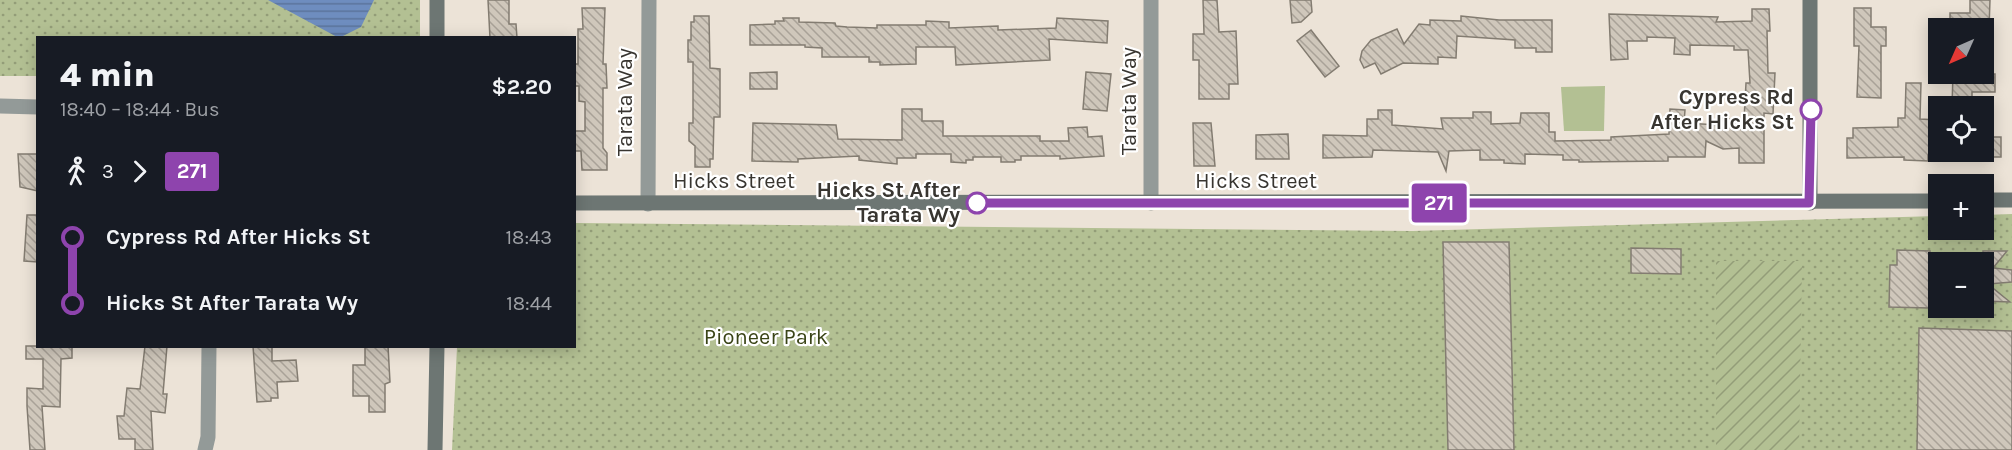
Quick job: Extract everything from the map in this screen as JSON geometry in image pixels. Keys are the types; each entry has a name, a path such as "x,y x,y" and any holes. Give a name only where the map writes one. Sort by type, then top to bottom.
{"street":[{"path":"437,0 437,36"},
{"name":"Tarata Way","path":"648,204 649,0"},
{"name":"Tarata Way","path":"1150,203 1151,0"},
{"path":"1809,203 1810,0"},
{"path":"0,106 36,107"},
{"path":"1994,200 2012,200"},
{"name":"Hicks Street","path":"576,203 1928,201"},
{"path":"205,450 208,437 209,348"},
{"path":"435,450 436,348"}],"green space":[{"path":"0,0 420,0 420,36 36,36 36,76 0,76"},
{"path":"1605,86 1604,131 1564,131 1561,87"},
{"name":"Pioneer Park","path":"2012,214 2012,450 452,450 457,348 576,348 576,223 1413,231 1928,216 1928,240 1994,240 1994,215"},
{"path":"1716,261 1802,261 1799,450 1716,450"}],"water":[{"path":"268,0 374,0 361,27 343,36 335,36"}],"building":[{"path":"488,0 509,0 509,24 516,24 517,36 490,36"},
{"path":"1203,0 1217,0 1219,32 1236,31 1238,84 1229,84 1229,99 1199,99 1199,60 1193,60 1193,34 1204,34"},
{"path":"1290,0 1311,0 1312,12 1301,22 1292,23"},
{"path":"1970,0 1990,0 1989,18 1950,18 1950,13 1970,13"},
{"path":"582,8 605,8 603,64 606,64 607,88 603,88 603,148 607,153 607,170 582,170 581,151 576,151 576,131 585,131 585,102 579,101 579,86 576,86 578,29 583,29"},
{"path":"1854,8 1871,8 1871,27 1886,27 1886,46 1881,46 1881,98 1857,97 1859,46 1854,46"},
{"path":"1752,9 1769,9 1768,73 1775,73 1773,114 1764,113 1764,163 1739,163 1739,148 1723,149 1706,141 1705,157 1668,157 1668,161 1579,162 1579,160 1563,160 1563,155 1525,154 1525,164 1504,163 1504,160 1480,160 1480,150 1449,151 1446,171 1438,152 1373,150 1372,157 1323,158 1323,135 1367,136 1367,119 1378,119 1378,110 1392,110 1392,125 1443,129 1441,118 1473,118 1473,112 1491,112 1491,124 1520,123 1521,113 1549,113 1549,132 1555,132 1555,141 1611,140 1611,137 1669,134 1670,109 1685,110 1684,123 1719,125 1719,118 1744,120 1746,83 1750,83 1748,50 1734,50 1734,46 1690,45 1690,55 1674,54 1675,38 1647,37 1647,41 1627,41 1628,59 1611,60 1609,14 1718,17 1716,22 1752,21"},
{"path":"694,16 709,16 710,68 720,69 720,117 714,117 713,159 710,159 710,167 695,167 695,146 689,141 689,123 693,123 693,62 688,62 688,40 691,40 691,22 694,22"},
{"path":"1461,16 1499,20 1552,20 1552,52 1536,52 1536,48 1515,48 1515,40 1457,36 1456,58 1438,57 1438,64 1403,63 1381,74 1375,63 1364,68 1360,60 1362,51 1371,40 1397,29 1404,44 1419,24 1430,25 1430,20 1461,21"},
{"path":"783,18 799,18 799,22 835,23 836,26 847,27 926,25 926,21 949,22 949,28 998,26 998,30 1056,28 1057,18 1108,21 1107,43 1049,39 1050,60 956,65 955,47 916,47 916,64 880,65 880,62 869,62 869,57 822,57 822,48 805,47 805,45 750,45 750,25 775,24 775,21 784,21"},
{"path":"1311,30 1339,66 1325,77 1297,41"},
{"path":"777,72 777,89 750,89 750,73"},
{"path":"1086,72 1111,74 1107,111 1083,109"},
{"path":"1995,74 1995,92 1972,92 1972,96 1952,96 1953,84 1994,84"},
{"path":"1906,83 1921,83 1920,119 1928,119 1928,161 1904,160 1904,157 1847,158 1847,138 1853,138 1853,128 1898,127 1898,118 1905,118"},
{"path":"902,109 922,109 922,121 943,121 943,136 1040,136 1040,141 1069,141 1068,128 1087,127 1088,137 1102,136 1104,156 1060,159 1060,156 1021,156 1021,160 1015,160 1015,162 1001,162 1001,157 973,157 973,160 966,160 966,163 951,162 951,154 916,154 916,158 897,158 897,164 859,160 859,156 798,159 798,162 752,161 753,123 836,125 838,139 902,140"},
{"path":"1193,123 1211,123 1215,166 1194,166"},
{"path":"1288,134 1289,159 1256,159 1256,135"},
{"path":"1994,137 2001,137 2001,157 1994,157"},
{"path":"18,154 36,154 36,191 20,187"},
{"path":"27,215 36,215 36,262 24,261"},
{"path":"1443,242 1509,242 1514,450 1448,450"},
{"path":"1631,248 1681,249 1681,274 1631,273"},
{"path":"1897,250 1930,251 1928,252 1928,308 1889,307 1890,265 1897,265"},
{"path":"2007,251 1994,267 1994,252 1983,252"},
{"path":"1994,268 2012,270 2012,282 1994,284"},
{"path":"1994,289 2010,302 1994,301"},
{"path":"1919,328 2012,331 2012,450 1917,450"},
{"path":"26,346 72,348 72,358 61,359 60,407 42,406 45,450 30,450 27,406 27,388 43,389 43,359 26,359"},
{"path":"145,348 167,348 163,394 167,394 165,413 151,411 153,450 135,450 135,439 119,439 117,416 124,416 127,388 140,389"},
{"path":"253,348 272,348 272,361 296,360 298,381 277,382 278,398 257,402"},
{"path":"365,348 388,348 390,382 385,384 385,412 369,412 369,396 353,396 353,365 365,365"}],"bus line":[{"name":"271","path":"977,203 1809,203 1811,110"}],"place":[{"name":"Cypress Rd After Hicks St","path":"1811,110"},
{"name":"Hicks St After Tarata Wy","path":"977,203"}]}
